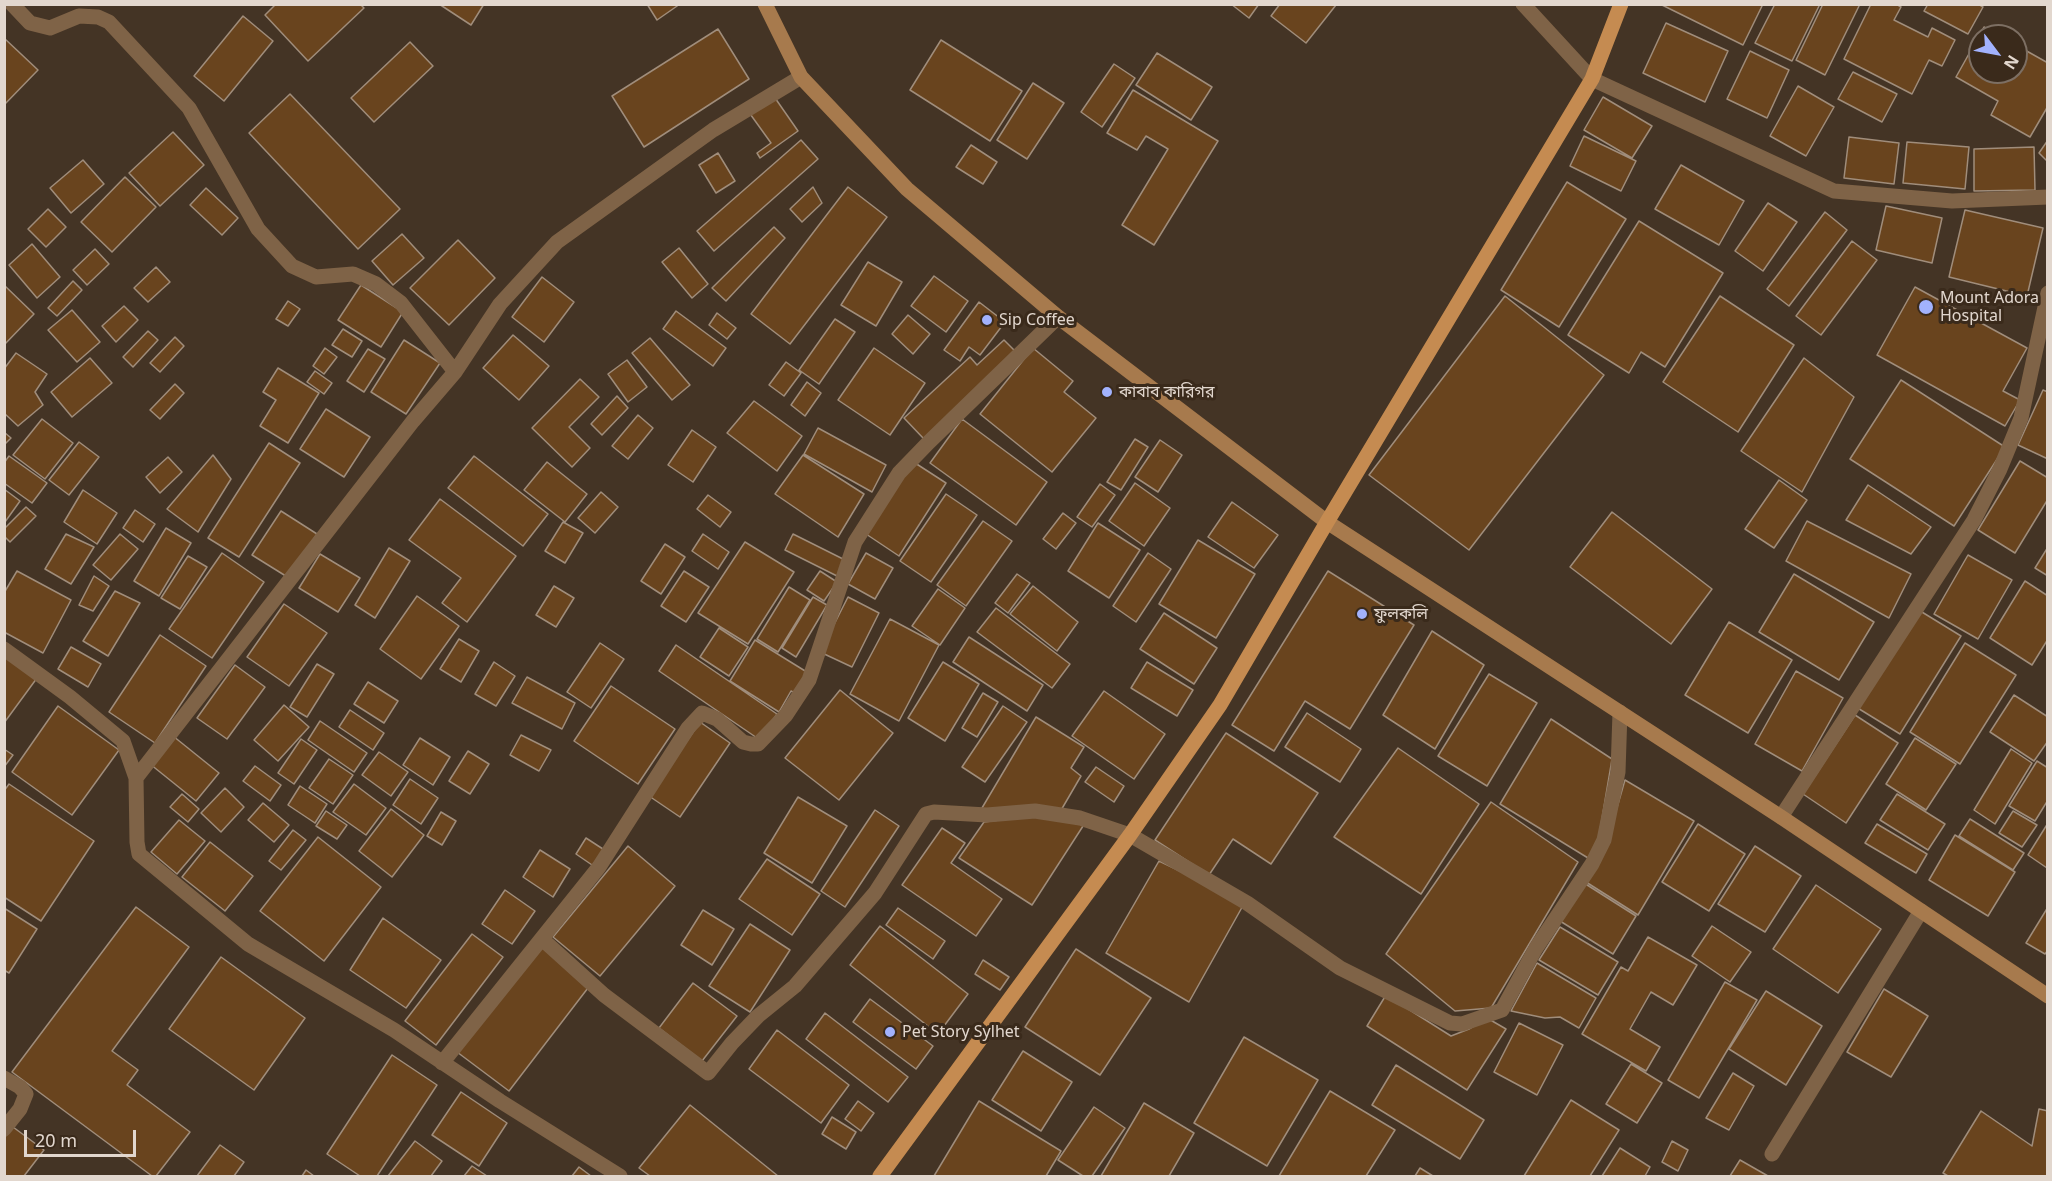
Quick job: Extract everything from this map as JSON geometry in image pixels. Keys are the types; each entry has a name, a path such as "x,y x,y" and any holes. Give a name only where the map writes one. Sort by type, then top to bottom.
{"main road":[{"path":"765,4 801,77 907,189 1058,317 1327,522 1781,817 2048,996"},
{"path":"883,1175 1130,835 1220,705 1592,79 1621,4"}],"street":[{"path":"12,4 30,23 50,28 80,16 101,11 189,108 258,229 292,266 316,277 352,274 376,284 401,303 455,372"},
{"path":"1523,4 1592,79 1834,191 1952,201 2048,197"},
{"path":"136,778 413,421 455,372 500,304 557,242 713,130 801,77"},
{"path":"1781,817 1974,519 2000,469 2021,418 2048,292"},
{"path":"442,1062 599,867 688,728 702,713 717,719 743,742 751,744 758,744 786,715 809,680 855,542 899,473 1058,317"},
{"path":"4,649 70,697 123,741 136,778 139,854 248,944 394,1030 620,1176"},
{"path":"543,939 604,994 708,1072 758,1016 795,986 875,893 926,814 934,812 987,815 1035,811 1080,818 1130,835 1247,903 1340,968 1450,1023 1462,1024 1502,1010 1536,948 1592,864 1604,840 1617,772 1620,712"},
{"path":"1772,1154 1920,911"},
{"path":"4,1078 20,1087 26,1094 20,1109 4,1129"}],"building":[{"path":"276,4 360,4 364,8 308,61 265,15"},
{"path":"439,4 484,4 471,25"},
{"path":"647,4 680,4 657,20"},
{"path":"1231,4 1259,4 1249,18"},
{"path":"1280,4 1336,5 1306,43 1271,16"},
{"path":"1660,4 1763,4 1743,45"},
{"path":"1775,4 1820,4 1792,61 1755,43"},
{"path":"1823,4 1860,4 1825,75 1796,60"},
{"path":"1871,4 1896,4 1901,7 1894,20 1928,37 1932,28 1955,40 1942,66 1929,60 1912,94 1844,59"},
{"path":"1928,4 1978,4 1983,7 1974,24 1968,24 1968,34 1924,11"},
{"path":"243,16 273,41 224,101 194,76"},
{"path":"1666,23 1728,51 1705,102 1643,73"},
{"path":"718,29 749,79 644,147 612,96"},
{"path":"4,38 38,70 4,105"},
{"path":"941,40 1022,91 990,141 910,90"},
{"path":"410,42 433,66 374,122 351,98"},
{"path":"1750,51 1789,70 1767,118 1727,99"},
{"path":"2028,52 2048,63 2048,106 2030,137 1991,115 1998,101 1968,84 2028,84"},
{"path":"1157,53 1212,87 1191,120 1136,85"},
{"path":"1968,56 1968,84 1956,77"},
{"path":"1114,64 1135,78 1102,127 1081,112"},
{"path":"1853,72 1897,94 1882,122 1838,99"},
{"path":"1033,83 1064,103 1027,159 997,140"},
{"path":"1798,86 1834,107 1806,156 1770,136"},
{"path":"1133,90 1218,141 1154,245 1122,225 1168,149 1146,136 1137,150 1107,133"},
{"path":"290,94 400,209 358,249 249,133"},
{"path":"773,95 798,131 760,158 757,153 771,143 748,111"},
{"path":"1603,97 1652,126 1632,158 1584,130"},
{"path":"173,132 204,165 160,206 129,173"},
{"path":"1584,136 1636,161 1621,191 1570,166"},
{"path":"1849,137 1899,143 1894,184 1844,178"},
{"path":"801,140 818,159 714,251 697,231"},
{"path":"2048,140 2048,162 2039,153"},
{"path":"1907,142 1969,147 1965,189 1903,183"},
{"path":"971,145 997,162 983,184 956,167"},
{"path":"2034,147 2035,190 1974,191 1974,149"},
{"path":"718,153 735,181 716,193 699,165"},
{"path":"83,160 104,184 71,213 50,188"},
{"path":"1681,165 1744,201 1719,245 1655,209"},
{"path":"125,177 156,207 112,252 81,222"},
{"path":"1567,182 1626,219 1559,327 1501,290"},
{"path":"813,187 822,203 802,222 790,209"},
{"path":"848,187 887,217 790,344 751,314"},
{"path":"206,188 238,218 222,235 190,205"},
{"path":"1768,203 1797,222 1763,271 1735,251"},
{"path":"1886,206 1942,218 1932,263 1876,250"},
{"path":"48,209 66,227 46,247 28,229"},
{"path":"1965,210 2043,228 2027,296 1949,277"},
{"path":"1825,212 1847,230 1789,306 1767,289"},
{"path":"1639,221 1723,273 1665,367 1641,352 1629,373 1568,335"},
{"path":"774,227 785,238 726,301 712,288"},
{"path":"402,234 424,258 393,285 372,261"},
{"path":"458,240 495,278 449,325 410,288"},
{"path":"1852,241 1877,260 1821,335 1796,316"},
{"path":"32,244 60,277 37,298 9,265"},
{"path":"679,248 708,284 692,298 662,262"},
{"path":"95,249 109,264 87,285 73,270"},
{"path":"868,262 902,282 876,326 841,305"},
{"path":"156,267 170,282 148,302 134,288"},
{"path":"934,276 968,301 946,332 911,306"},
{"path":"542,277 574,302 544,342 512,317"},
{"path":"73,281 82,290 57,316 48,308"},
{"path":"4,285 34,314 4,345"},
{"path":"361,285 403,312 381,347 338,320"},
{"path":"1915,287 2027,348 2003,391 2020,400 2005,426 1877,355"},
{"path":"1505,296 1604,375 1469,550 1369,475"},
{"path":"1720,296 1794,345 1738,432 1663,382"},
{"path":"288,301 300,309 288,326 276,319"},
{"path":"979,302 1005,322 980,355 969,347 960,361 944,350"},
{"path":"124,306 138,320 116,342 102,326"},
{"path":"72,310 100,342 77,362 48,330"},
{"path":"676,311 726,348 713,366 663,329"},
{"path":"717,313 736,328 727,339 709,325"},
{"path":"908,315 930,334 913,354 892,334"},
{"path":"835,319 855,332 819,384 799,370"},
{"path":"343,329 362,341 352,357 332,345"},
{"path":"148,331 158,340 133,367 123,357"},
{"path":"513,335 549,366 519,400 483,368"},
{"path":"175,337 184,346 160,372 150,363"},
{"path":"650,338 690,385 672,400 632,353"},
{"path":"404,340 440,363 406,414 371,392"},
{"path":"1004,340 1017,353 924,439 904,418 970,357 977,365"},
{"path":"325,348 337,357 324,374 313,366"},
{"path":"874,348 925,383 890,435 838,400"},
{"path":"1033,348 1073,381 1064,392 1096,418 1052,472 980,414"},
{"path":"368,349 385,359 364,392 347,381"},
{"path":"16,353 47,374 35,392 43,405 18,426 4,413 4,369"},
{"path":"90,358 112,383 72,417 51,392"},
{"path":"1804,358 1854,397 1802,492 1741,451"},
{"path":"627,360 647,387 628,402 608,374"},
{"path":"786,362 801,373 784,396 769,385"},
{"path":"278,368 319,393 288,443 260,426 276,400 263,392"},
{"path":"315,371 332,383 324,394 307,382"},
{"path":"580,379 599,397 569,427 590,448 572,467 532,428"},
{"path":"1901,380 2005,447 1954,526 1850,459"},
{"path":"807,382 821,393 805,416 791,405"},
{"path":"175,384 184,393 160,419 150,410"},
{"path":"2043,390 2048,392 2048,459 2018,445"},
{"path":"617,396 628,408 602,435 591,424"},
{"path":"754,401 802,436 777,471 727,433"},
{"path":"326,409 370,437 344,477 300,449"},
{"path":"638,415 653,428 628,459 612,446"},
{"path":"42,419 73,443 45,479 13,455"},
{"path":"962,419 1047,482 1016,525 930,463"},
{"path":"818,428 886,465 872,492 804,454"},
{"path":"692,430 716,447 693,482 668,465"},
{"path":"4,432 11,438 4,445"},
{"path":"1135,439 1148,447 1121,490 1107,482"},
{"path":"1160,440 1182,455 1158,492 1135,477"},
{"path":"79,442 99,457 69,495 49,480"},
{"path":"269,443 300,463 239,557 208,538"},
{"path":"213,455 231,479 198,532 167,509"},
{"path":"803,455 864,494 838,537 775,494"},
{"path":"9,456 47,483 32,503 4,483 4,463"},
{"path":"474,456 548,514 523,546 448,488"},
{"path":"168,457 182,472 160,493 146,477"},
{"path":"912,461 946,483 899,556 866,534"},
{"path":"2020,461 2048,478 2048,499 2015,553 1978,530"},
{"path":"547,462 587,494 565,522 524,490"},
{"path":"1779,480 1807,500 1774,548 1745,529"},
{"path":"1135,483 1170,508 1144,546 1109,521"},
{"path":"1100,484 1115,495 1092,527 1077,517"},
{"path":"1868,485 1931,527 1911,554 1846,520"},
{"path":"4,489 20,501 5,522 4,522"},
{"path":"83,490 117,513 97,544 64,522"},
{"path":"601,492 618,507 595,533 578,518"},
{"path":"946,494 977,515 931,582 900,561"},
{"path":"708,495 731,512 720,527 697,509"},
{"path":"440,499 516,556 467,622 442,603 461,578 409,540"},
{"path":"1232,502 1278,535 1254,568 1208,537"},
{"path":"26,507 36,516 10,542 4,536 4,529"},
{"path":"135,510 155,524 143,542 123,528"},
{"path":"281,511 317,534 289,578 252,555"},
{"path":"1612,512 1712,589 1671,644 1570,567"},
{"path":"1063,513 1076,523 1056,549 1043,539"},
{"path":"983,521 1012,541 966,606 937,585"},
{"path":"1807,521 1911,574 1889,618 1786,561"},
{"path":"563,522 583,533 565,563 545,551"},
{"path":"1098,523 1140,550 1109,598 1068,571"},
{"path":"166,528 191,543 159,596 134,581"},
{"path":"66,534 94,547 71,584 45,569"},
{"path":"120,534 138,549 111,580 93,565"},
{"path":"703,534 729,552 718,569 692,551"},
{"path":"793,534 845,560 837,576 785,550"},
{"path":"1198,540 1255,574 1216,638 1159,604"},
{"path":"745,542 794,572 748,644 698,613"},
{"path":"665,544 685,557 661,594 641,581"},
{"path":"2048,547 2048,576 2035,568"},
{"path":"389,548 410,561 375,618 355,605"},
{"path":"222,553 264,582 212,658 169,629"},
{"path":"866,553 893,568 875,599 848,584"},
{"path":"1148,553 1171,569 1136,622 1113,606"},
{"path":"320,554 360,578 338,612 299,588"},
{"path":"1968,555 2012,580 1978,639 1934,614"},
{"path":"188,556 207,567 180,609 161,598"},
{"path":"17,571 71,600 43,653 4,632 4,593"},
{"path":"684,571 709,587 686,622 661,606"},
{"path":"820,571 837,582 824,601 807,590"},
{"path":"1328,571 1414,625 1350,729 1305,701 1274,751 1232,725"},
{"path":"1017,574 1030,583 1008,613 995,603"},
{"path":"1794,574 1874,622 1839,680 1759,632"},
{"path":"94,576 109,586 93,611 79,605"},
{"path":"2025,581 2048,596 2048,639 2032,665 1990,638"},
{"path":"554,586 574,598 556,627 536,615"},
{"path":"1033,586 1078,622 1057,651 1010,614"},
{"path":"789,587 810,600 778,652 757,639"},
{"path":"938,589 965,608 940,645 912,626"},
{"path":"115,591 140,603 108,656 83,641"},
{"path":"417,596 459,626 421,679 380,649"},
{"path":"813,597 827,605 796,657 782,648"},
{"path":"848,597 879,613 852,667 820,652"},
{"path":"284,604 327,633 289,686 247,657"},
{"path":"996,608 1070,664 1052,688 977,632"},
{"path":"1917,609 1961,636 1900,734 1856,707"},
{"path":"1164,613 1217,648 1194,684 1140,649"},
{"path":"890,619 939,645 899,721 850,694"},
{"path":"1729,622 1792,660 1748,733 1685,695"},
{"path":"719,628 748,647 729,676 700,657"},
{"path":"1432,631 1484,665 1435,749 1383,715"},
{"path":"160,635 206,666 155,743 109,712"},
{"path":"969,637 1043,685 1027,711 953,662"},
{"path":"459,639 479,651 461,682 440,669"},
{"path":"755,640 810,674 797,694 791,691 779,712 730,681"},
{"path":"600,643 624,659 591,708 567,692"},
{"path":"1965,643 2016,675 1960,764 1910,732"},
{"path":"676,645 777,714 760,740 659,671"},
{"path":"71,647 101,664 88,687 58,669"},
{"path":"4,655 37,678 4,723"},
{"path":"494,662 515,676 496,706 475,694"},
{"path":"943,662 979,684 945,741 908,718"},
{"path":"1147,662 1193,690 1177,716 1131,688"},
{"path":"317,664 334,674 307,717 290,707"},
{"path":"235,665 265,687 227,739 197,718"},
{"path":"1796,671 1843,698 1802,771 1755,744"},
{"path":"1489,674 1537,703 1487,786 1438,756"},
{"path":"527,677 575,703 562,729 512,703"},
{"path":"368,682 398,701 384,723 354,704"},
{"path":"611,686 675,729 638,784 574,741"},
{"path":"840,690 893,733 839,800 785,758"},
{"path":"1104,691 1165,734 1134,779 1072,736"},
{"path":"983,693 998,702 977,737 962,728"},
{"path":"2014,695 2048,717 2048,741 2034,761 1990,732"},
{"path":"284,705 309,727 278,761 254,740"},
{"path":"58,706 119,750 72,815 12,772"},
{"path":"1003,706 1027,722 985,782 962,767"},
{"path":"350,710 384,733 373,750 339,727"},
{"path":"1307,713 1361,749 1340,782 1285,747"},
{"path":"1855,715 1898,743 1846,823 1803,794"},
{"path":"1036,717 1084,747 1071,768 1081,776 1060,812 979,813"},
{"path":"1551,719 1612,759 1598,842 1588,858 1500,804"},
{"path":"320,721 367,753 354,772 308,740"},
{"path":"700,722 730,743 680,817 649,796"},
{"path":"1226,733 1318,793 1271,864 1233,839 1209,875 1155,840"},
{"path":"521,735 551,750 539,771 510,755"},
{"path":"173,736 219,773 196,801 150,764"},
{"path":"420,738 450,757 433,785 403,765"},
{"path":"1915,738 1956,764 1926,810 1886,784"},
{"path":"301,739 317,750 294,784 278,773"},
{"path":"1398,748 1479,804 1421,894 1334,837"},
{"path":"4,749 13,755 4,767"},
{"path":"2011,749 2032,763 1995,824 1974,810"},
{"path":"468,751 489,764 470,794 449,781"},
{"path":"379,752 408,772 391,796 362,775"},
{"path":"329,759 353,775 333,804 309,788"},
{"path":"2037,761 2048,768 2048,800 2035,821 2009,806"},
{"path":"255,766 281,785 270,801 243,781"},
{"path":"1096,767 1124,786 1114,802 1085,782"},
{"path":"410,779 438,798 421,824 393,805"},
{"path":"1625,780 1694,821 1638,915 1586,882 1616,811"},
{"path":"9,784 94,841 41,921 4,897 4,791"},
{"path":"354,784 386,808 366,835 333,812"},
{"path":"300,786 327,804 315,823 288,805"},
{"path":"225,788 244,807 221,832 201,813"},
{"path":"182,794 199,809 188,822 170,807"},
{"path":"1897,794 1945,824 1928,850 1880,820"},
{"path":"798,797 847,826 812,883 764,853"},
{"path":"1491,802 1578,862 1491,1008 1455,1011 1386,954"},
{"path":"263,803 289,825 274,842 248,820"},
{"path":"391,809 424,835 392,877 359,851"},
{"path":"875,810 899,826 845,907 821,891"},
{"path":"326,811 347,825 337,839 316,826"},
{"path":"2013,811 2037,825 2022,847 1999,833"},
{"path":"441,812 456,821 442,845 427,836"},
{"path":"1038,815 1085,823 1032,905 959,858 984,822"},
{"path":"1970,819 2024,853 2013,870 1959,836"},
{"path":"179,820 205,841 177,874 151,852"},
{"path":"2048,823 2048,867 2047,868 2028,855"},
{"path":"1698,824 1745,854 1709,911 1662,882"},
{"path":"1877,824 1927,854 1916,873 1865,843"},
{"path":"942,828 965,843 951,863 1002,899 976,936 902,885"},
{"path":"293,830 306,840 281,870 269,861"},
{"path":"1955,835 2015,872 1988,916 1929,880"},
{"path":"318,837 381,887 324,961 260,911"},
{"path":"586,838 606,851 595,867 576,854"},
{"path":"210,842 253,876 225,911 182,877"},
{"path":"628,846 675,886 600,976 553,937"},
{"path":"1755,846 1801,876 1765,932 1718,904"},
{"path":"540,850 570,869 553,897 523,877"},
{"path":"767,859 820,894 792,935 739,899"},
{"path":"1159,861 1245,902 1189,1002 1106,953"},
{"path":"1584,883 1636,916 1613,954 1560,921"},
{"path":"1816,885 1881,929 1838,993 1773,949"},
{"path":"505,890 535,911 512,944 482,924"},
{"path":"136,907 189,947 112,1051 138,1070 127,1085 190,1132 156,1176 152,1176 12,1072"},
{"path":"2048,907 2048,950 2045,954 2026,943"},
{"path":"4,908 37,929 9,973 4,970"},
{"path":"898,908 945,941 933,959 886,925"},
{"path":"703,910 734,929 712,965 681,945"},
{"path":"383,918 441,960 406,1008 350,970"},
{"path":"750,924 790,950 750,1012 709,986"},
{"path":"880,926 968,994 938,1034 850,965"},
{"path":"1712,926 1751,952 1730,982 1692,956"},
{"path":"1560,927 1618,962 1598,995 1539,960"},
{"path":"472,934 503,957 436,1045 405,1021"},
{"path":"1648,937 1697,965 1673,1005 1651,992 1630,1029 1660,1047 1646,1071 1582,1034 1621,967 1628,971"},
{"path":"538,944 591,984 509,1091 457,1052"},
{"path":"1076,949 1151,998 1100,1075 1025,1027"},
{"path":"221,957 305,1018 254,1090 169,1029"},
{"path":"983,960 1009,977 1000,990 975,974"},
{"path":"1537,963 1596,998 1579,1028 1560,1017 1545,1018 1511,1011"},
{"path":"1725,982 1757,1000 1699,1098 1668,1080"},
{"path":"693,983 737,1016 702,1061 659,1028"},
{"path":"1884,989 1928,1016 1891,1077 1847,1052"},
{"path":"1766,991 1822,1026 1786,1085 1729,1049"},
{"path":"1386,995 1451,1036 1487,1018 1506,1029 1467,1090 1367,1026"},
{"name":"Pet Story Sylhet","path":"870,999 933,1046 916,1069 853,1022"},
{"path":"825,1013 908,1077 888,1102 806,1039"},
{"path":"1519,1023 1563,1045 1537,1095 1494,1072"},
{"path":"777,1030 849,1085 821,1123 749,1069"},
{"path":"1244,1037 1318,1080 1267,1166 1194,1123"},
{"path":"1023,1051 1072,1082 1041,1131 992,1100"},
{"path":"392,1055 437,1085 377,1176 360,1176 327,1154"},
{"path":"1631,1064 1662,1083 1637,1123 1606,1104"},
{"path":"1396,1065 1484,1120 1460,1159 1372,1105"},
{"path":"1733,1073 1754,1086 1729,1130 1706,1118"},
{"path":"1330,1091 1395,1130 1366,1176 1279,1176"},
{"path":"461,1092 507,1123 479,1166 432,1135"},
{"path":"1571,1100 1619,1130 1590,1176 1524,1176"},
{"path":"858,1101 874,1113 861,1131 845,1119"},
{"path":"979,1101 1061,1151 1046,1176 934,1176"},
{"path":"1144,1103 1194,1133 1169,1176 1101,1176"},
{"path":"690,1105 778,1176 650,1176 639,1168"},
{"path":"1094,1107 1125,1128 1092,1176 1083,1176 1058,1160"},
{"path":"2039,1109 2048,1111 2048,1176 1948,1176 1943,1173 1981,1111 2032,1146"},
{"path":"832,1117 856,1132 846,1149 822,1134"},
{"path":"13,1127 44,1150 24,1176 4,1176 4,1138"},
{"path":"415,1141 442,1161 431,1176 388,1176"},
{"path":"1672,1141 1688,1150 1678,1171 1662,1162"},
{"path":"220,1145 244,1162 234,1176 197,1176"},
{"path":"1620,1148 1650,1167 1645,1176 1602,1176"},
{"path":"1740,1160 1768,1176 1730,1176"},
{"path":"472,1166 487,1176 464,1176"},
{"path":"579,1167 591,1176 572,1176"},
{"path":"1420,1168 1433,1176 1415,1176"},
{"path":"306,1170 314,1176 302,1176"}],"place":[{"name":"Mount Adora Hospital","path":"1926,307"},
{"name":"Sip Coffee","path":"987,320"},
{"name":"কাবাব কারিগর","path":"1107,392"},
{"name":"ফুলকলি","path":"1362,614"},
{"name":"Pet Story Sylhet","path":"890,1032"}]}
